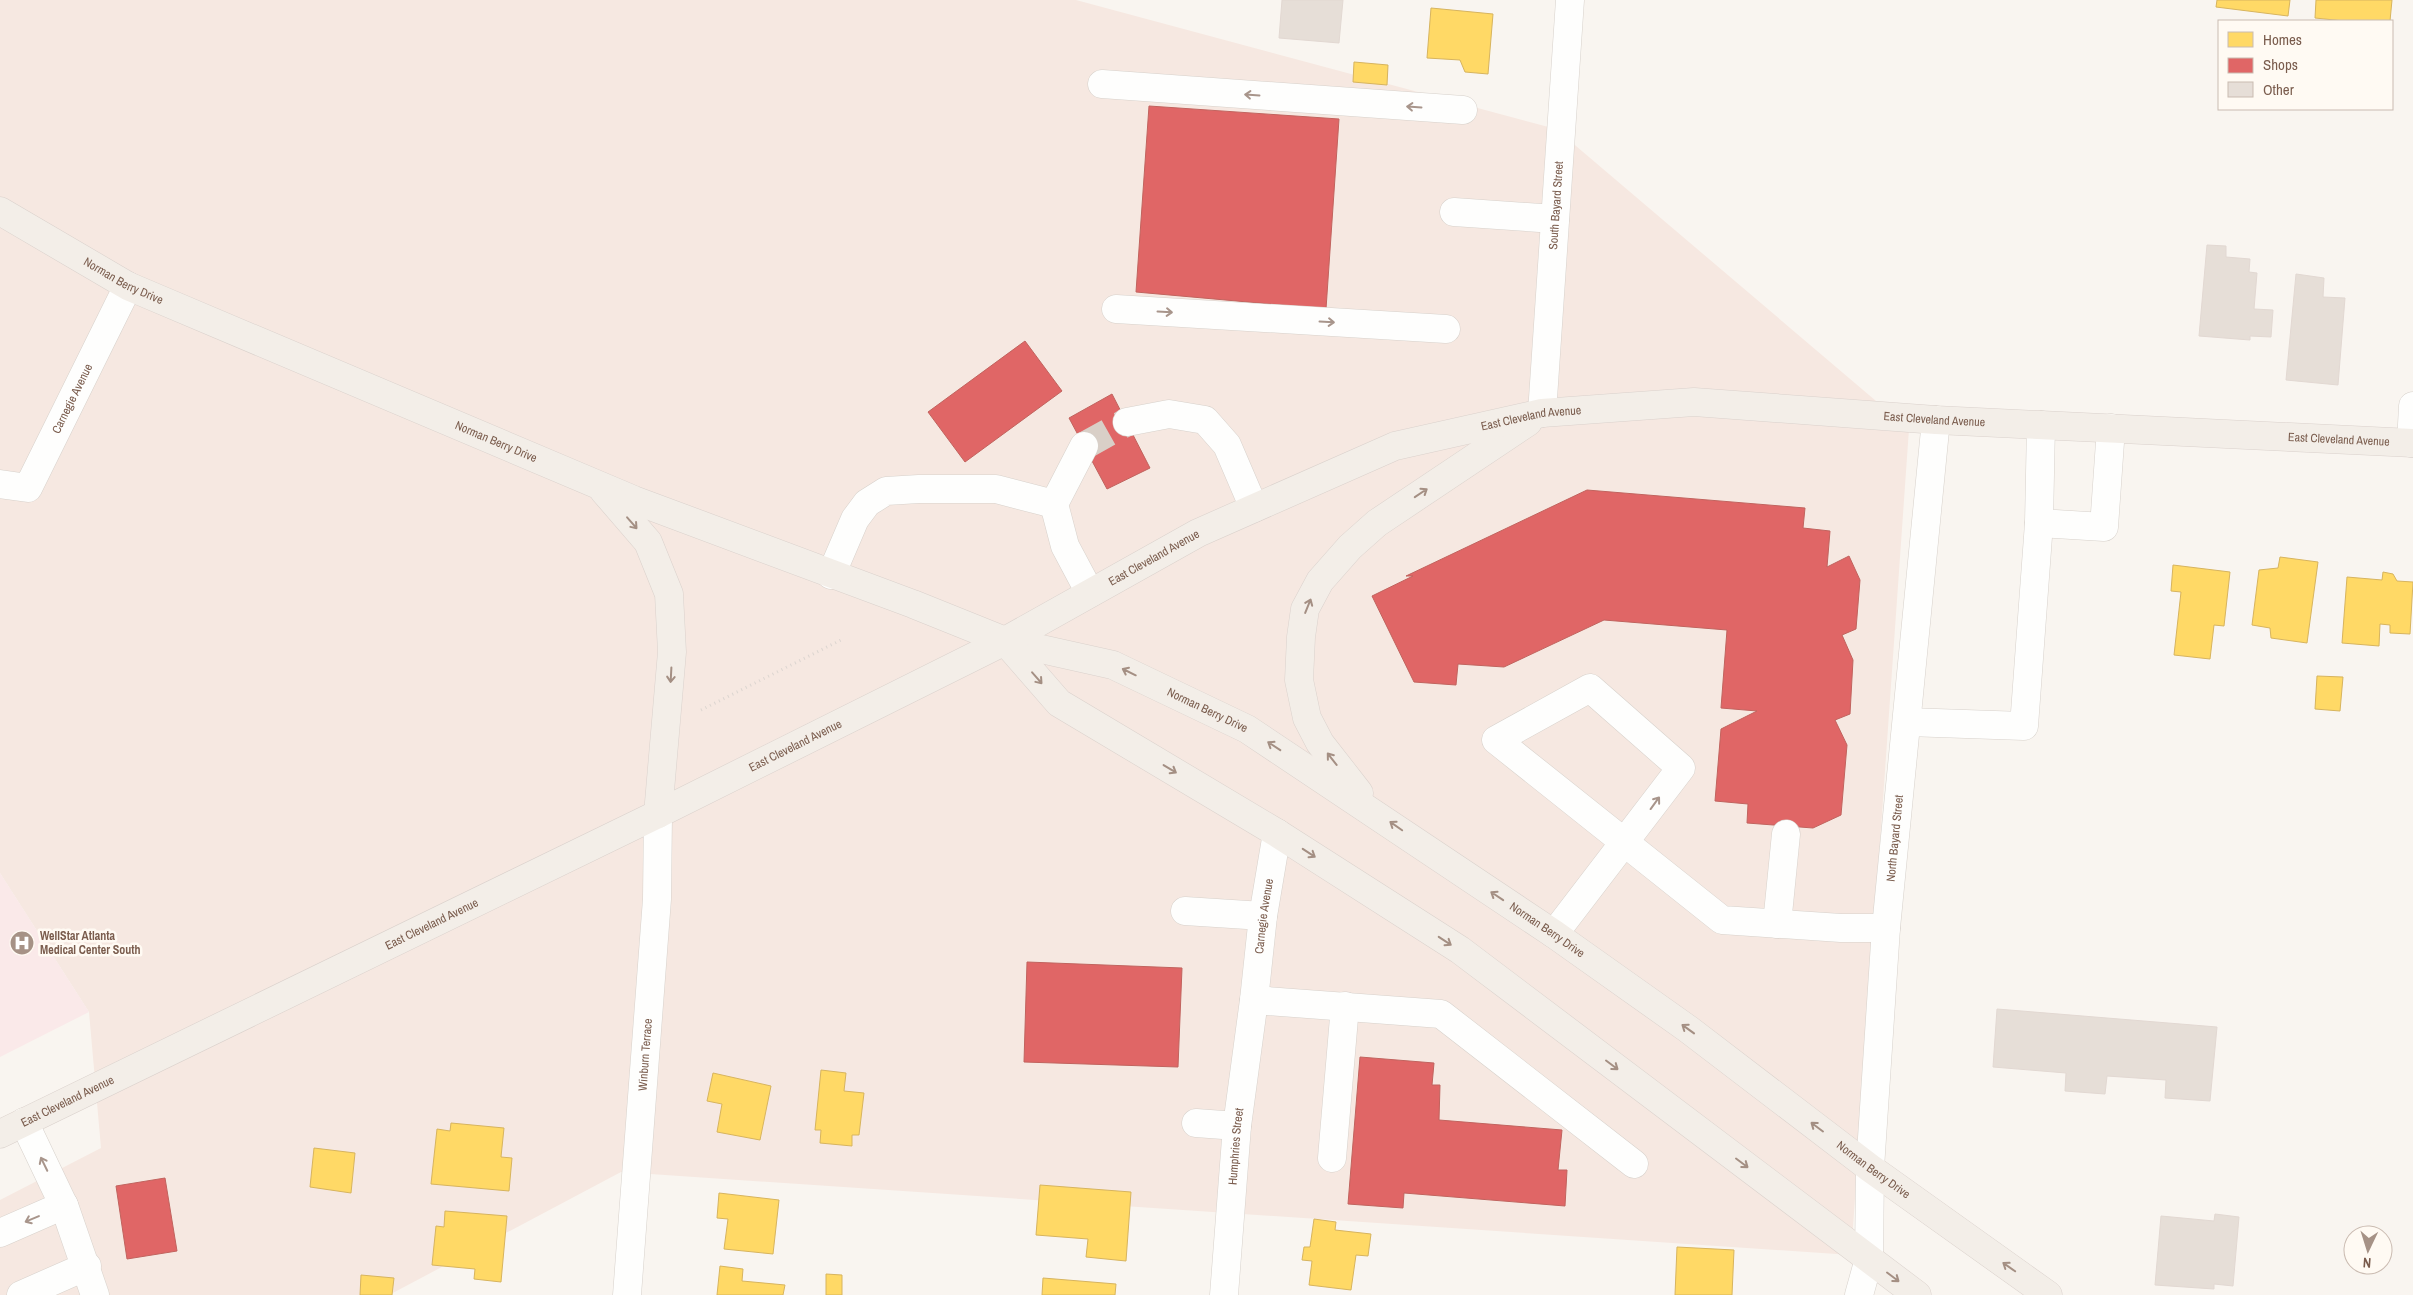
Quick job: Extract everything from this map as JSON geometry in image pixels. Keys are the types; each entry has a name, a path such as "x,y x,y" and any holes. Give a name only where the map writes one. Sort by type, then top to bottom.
{"main road":[{"name":"Norman Berry Drive","path":"0,211 128,286 600,486 831,575 913,604 1005,641 1113,664 1247,729 1373,811 1688,1028 1870,1168 2048,1295"},
{"name":"East Cleveland Avenue","path":"0,1134 658,814 1005,641 1198,533 1396,446 1542,413 1694,402 1936,420 2412,443"},
{"path":"1373,811 1320,743 1307,718 1299,680 1301,637 1306,608 1320,581 1350,547 1377,523 1542,413"},
{"path":"600,486 648,542 670,594 672,652 658,814"},
{"name":"Norman Berry Drive","path":"1005,641 1059,703 1277,832 1460,950 1917,1295"}],"street":[{"name":"South Bayard Street","path":"1542,413 1570,0"},
{"path":"1102,84 1463,110"},
{"path":"1454,212 1555,220"},
{"name":"Carnegie Avenue","path":"0,484 28,488 128,286"},
{"path":"1116,309 1446,329"},
{"path":"2412,443 2413,406"},
{"path":"1127,422 1169,414 1205,420 1227,445 1254,508"},
{"name":"North Bayard Street","path":"1860,1295 1869,1259 1870,1168 1886,928 1936,420"},
{"path":"1906,722 2024,726 2039,523 2041,424"},
{"path":"2039,523 2104,527 2111,428"},
{"path":"1084,446 1054,504 1066,546 1090,593"},
{"path":"831,575 855,519 867,503 886,492 919,489 996,489 1054,504"},
{"path":"1554,934 1626,842 1681,768 1590,688 1496,740 1626,842 1722,920 1841,928 1886,928"},
{"name":"Winburn Terrace","path":"627,1295 657,899 658,814"},
{"name":"Carnegie Avenue","path":"1254,1000 1263,916 1277,832"},
{"path":"1777,924 1786,834"},
{"path":"1185,911 1263,916"},
{"path":"1254,1000 1441,1014 1634,1164"},
{"name":"Humphries Street","path":"1224,1295 1237,1126 1254,1000"},
{"path":"1332,1158 1345,1006"},
{"path":"24,1122 64,1205 87,1266 95,1295"},
{"path":"1196,1123 1237,1126"},
{"path":"0,1233 64,1205"},
{"path":"21,1295 87,1266"}],"path":[{"path":"696,713 842,640"}],"shaded area":[{"path":"0,0 1076,0 1556,129 1909,429 1851,1255 621,1172 389,1295 0,1295 0,1200 101,1148 89,1012 0,873"},
{"name":"WellStar Atlanta Medical Center South","path":"0,873 89,1012 0,1057"}],"building: Homes":[{"path":"2217,0 2290,0 2288,16 2216,7"},
{"path":"2316,0 2392,0 2390,20 2315,18"},
{"path":"1431,8 1493,14 1488,74 1465,72 1460,60 1427,58"},
{"path":"1354,62 1388,65 1387,85 1353,82"},
{"path":"2280,557 2318,562 2307,643 2271,638 2270,628 2252,625 2259,570 2278,568"},
{"path":"2173,565 2230,572 2224,626 2214,625 2210,659 2174,655 2181,592 2171,591"},
{"path":"2383,572 2393,574 2397,581 2413,582 2410,634 2390,633 2390,625 2380,624 2379,646 2342,643 2347,577 2382,580"},
{"path":"2317,676 2343,677 2340,711 2315,709"},
{"path":"821,1070 846,1073 844,1091 864,1093 859,1135 852,1135 852,1146 820,1143 821,1130 815,1130"},
{"path":"713,1073 771,1086 760,1140 717,1132 722,1104 707,1101"},
{"path":"451,1123 504,1128 501,1157 512,1158 509,1191 431,1184 437,1129 450,1131"},
{"path":"314,1148 355,1153 351,1193 310,1187"},
{"path":"1040,1185 1131,1192 1126,1261 1086,1257 1088,1239 1036,1235"},
{"path":"719,1193 779,1200 773,1254 724,1249 728,1219 717,1218"},
{"path":"445,1211 507,1216 501,1282 474,1279 475,1269 432,1265 436,1226 444,1227"},
{"path":"1314,1219 1336,1222 1335,1230 1371,1234 1368,1256 1356,1255 1351,1290 1309,1285 1312,1261 1302,1260 1304,1247 1310,1247"},
{"path":"1677,1247 1734,1250 1732,1295 1675,1295"},
{"path":"720,1266 743,1269 742,1281 785,1285 783,1295 717,1295"},
{"path":"826,1274 842,1275 842,1295 826,1295"},
{"path":"361,1275 394,1278 392,1295 360,1295"},
{"path":"1043,1278 1116,1284 1115,1295 1042,1295"}],"building: Shops":[{"path":"1149,106 1339,119 1326,309 1136,292"},
{"path":"1025,341 1062,391 965,462 928,412"},
{"path":"1112,394 1150,468 1107,489 1069,418"},
{"path":"1587,490 1805,508 1803,528 1830,531 1827,567 1849,556 1860,580 1856,629 1842,635 1853,660 1850,714 1835,720 1847,745 1841,815 1813,828 1747,823 1748,804 1715,801 1721,729 1757,711 1721,708 1727,630 1604,620 1504,667 1458,664 1456,685 1414,682 1372,596 1413,576 1406,576"},
{"path":"1027,962 1182,968 1178,1067 1024,1062"},
{"path":"1360,1057 1434,1063 1432,1085 1440,1085 1439,1120 1562,1130 1558,1170 1567,1170 1565,1206 1404,1193 1403,1208 1348,1204"},
{"path":"165,1178 177,1251 127,1259 116,1186"}],"building: Other":[{"path":"1282,0 1343,0 1339,43 1279,38"},
{"path":"2207,245 2226,246 2226,257 2250,259 2249,272 2257,273 2254,309 2273,310 2271,337 2250,336 2250,340 2199,336"},
{"path":"2296,274 2324,278 2323,297 2345,298 2338,385 2286,380"},
{"path":"1997,1009 2217,1027 2210,1101 2165,1098 2166,1080 2107,1076 2105,1094 2065,1091 2066,1073 1993,1067"},
{"path":"2215,1214 2239,1217 2233,1286 2214,1284 2214,1289 2155,1285 2161,1216 2214,1221"}],"tunnel":[{"path":"1084,446 1127,422"}],"place":[{"name":"WellStar Atlanta Medical Center South","path":"22,943"}]}
